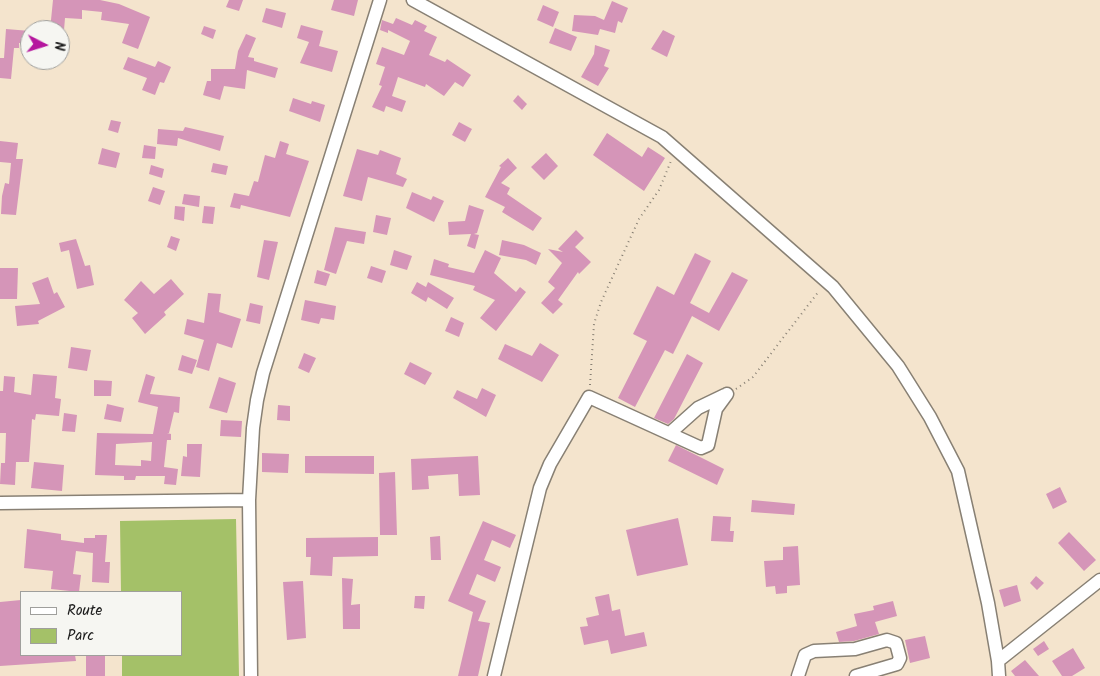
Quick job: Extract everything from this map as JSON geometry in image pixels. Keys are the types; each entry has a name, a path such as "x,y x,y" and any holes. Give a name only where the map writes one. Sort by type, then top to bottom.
{"street":[{"path":"252,676 249,500 253,428 263,373 380,0"},
{"path":"413,0 611,107 662,137 827,280 898,366 930,416 958,471 970,518 998,661 999,676"},
{"path":"670,433 698,408 727,394"},
{"path":"494,676 540,488 550,464 589,397 670,433 698,448 704,448 708,445 716,409 727,394"},
{"path":"0,503 249,500"},
{"path":"998,661 1100,580"},
{"path":"798,676 802,660 809,653 855,648 887,640 896,644 900,658 896,664 856,676"}],"path":[{"path":"589,397 594,324 601,302 642,213 659,190 675,149"},
{"path":"727,394 753,377 827,280"}],"green space":[{"path":"236,519 239,676 122,676 122,656 182,656 182,591 121,591 120,521"}],"building":[{"path":"53,0 100,0 119,4 150,17 138,49 122,43 129,24 101,20 102,12 82,10 82,19 65,18 65,20 51,20"},
{"path":"229,0 243,0 239,11 226,7"},
{"path":"334,0 358,0 354,16 331,10"},
{"path":"612,1 628,8 622,23 618,21 615,33 600,29 598,35 572,31 574,15 595,16 604,20"},
{"path":"543,5 559,12 553,27 537,20"},
{"path":"266,8 286,13 282,28 262,22"},
{"path":"396,18 412,25 415,20 427,26 424,31 437,37 429,55 445,62 447,59 471,75 463,87 455,82 444,96 426,84 425,87 398,77 392,96 406,101 402,112 386,106 384,112 372,107 382,86 379,85 385,67 376,64 382,47 404,55 410,41 388,30 388,33 380,30 382,20 393,24"},
{"path":"301,25 323,31 319,46 338,51 332,72 300,63 309,42 297,38"},
{"path":"204,26 216,30 213,39 201,34"},
{"path":"555,28 577,37 571,51 549,43"},
{"path":"6,29 20,30 19,48 14,48 11,79 0,78 0,58 4,58"},
{"path":"663,30 675,36 667,57 651,49"},
{"path":"246,34 256,38 248,57 254,58 254,61 278,68 275,78 247,70 245,89 224,86 220,100 203,95 207,81 211,81 211,69 235,69 238,51"},
{"path":"595,45 610,50 604,66 609,68 598,86 581,77 594,54"},
{"path":"128,57 155,67 158,61 171,67 164,83 160,82 155,95 142,90 147,78 123,69"},
{"path":"518,95 527,104 522,110 513,101"},
{"path":"293,98 311,104 312,101 325,105 320,122 289,111"},
{"path":"111,120 121,122 118,133 108,130"},
{"path":"459,122 472,129 465,142 452,135"},
{"path":"185,127 224,136 220,151 178,138 177,146 157,144 158,129 183,131"},
{"path":"607,133 642,157 648,147 665,158 644,191 593,155"},
{"path":"0,141 18,143 16,159 23,159 16,215 1,214 2,196 5,183 9,184 11,163 0,162"},
{"path":"280,141 289,144 286,154 309,161 290,217 241,205 240,209 230,207 234,193 249,196 254,181 258,182 265,155 275,158"},
{"path":"144,145 156,147 155,159 142,158"},
{"path":"102,148 120,153 116,168 98,164"},
{"path":"357,149 378,155 380,150 401,158 396,174 407,179 403,187 368,177 362,201 343,196"},
{"path":"546,153 558,166 544,180 531,167"},
{"path":"508,158 517,168 501,183 510,188 507,194 542,218 533,231 502,212 505,207 485,197 501,167 499,166"},
{"path":"213,163 228,166 226,175 211,172"},
{"path":"151,165 164,169 162,178 149,174"},
{"path":"153,187 165,191 160,205 148,201"},
{"path":"412,192 431,200 433,196 444,201 434,222 406,208"},
{"path":"184,194 200,196 199,207 182,204"},
{"path":"469,205 484,210 477,233 474,234 479,235 475,249 467,246 471,234 449,235 448,222 465,221"},
{"path":"175,206 185,207 184,221 174,219"},
{"path":"204,206 215,207 213,224 202,223"},
{"path":"376,215 391,218 387,235 373,232"},
{"path":"335,227 366,232 364,244 347,241 336,274 324,270"},
{"path":"576,230 584,238 575,247 591,262 579,274 578,272 558,300 563,304 553,314 541,303 555,288 548,282 562,263 548,249 563,252 558,249"},
{"path":"171,236 180,239 176,251 167,247"},
{"path":"76,239 85,266 90,265 94,285 77,289 69,250 61,252 59,243"},
{"path":"264,240 278,242 269,280 257,277"},
{"path":"502,240 524,245 541,253 536,265 526,260 499,255"},
{"path":"394,250 412,256 407,270 390,265"},
{"path":"485,250 501,258 494,273 516,292 520,287 526,292 496,331 480,318 495,300 473,290 475,286 430,275 434,259 449,264 448,267 474,273"},
{"path":"695,253 711,261 690,303 709,313 732,272 748,280 719,331 692,316 673,354 665,350 635,407 618,398 647,341 633,334 657,286 674,295"},
{"path":"371,266 386,271 382,283 367,278"},
{"path":"0,268 18,268 17,299 0,299"},
{"path":"317,270 330,274 326,286 314,283"},
{"path":"48,277 54,294 57,292 65,307 38,321 39,324 17,326 15,306 40,304 32,283"},
{"path":"171,279 184,294 164,312 166,315 145,334 132,318 138,313 124,300 141,281 154,294"},
{"path":"417,282 426,287 428,282 454,298 447,309 428,297 426,302 411,293"},
{"path":"208,293 221,294 219,312 241,319 232,348 217,343 209,371 196,367 204,340 184,334 187,319 204,323"},
{"path":"305,300 336,306 334,320 321,318 319,324 301,320"},
{"path":"250,303 263,306 260,324 246,321"},
{"path":"451,317 464,323 459,337 445,331"},
{"path":"540,343 559,355 542,382 498,359 505,344 532,356"},
{"path":"71,347 91,350 87,371 68,368"},
{"path":"304,353 316,358 309,373 298,368"},
{"path":"687,354 703,363 674,419 668,424 654,418"},
{"path":"182,355 197,360 192,374 178,370"},
{"path":"410,362 432,373 425,385 404,374"},
{"path":"33,374 57,376 55,398 61,399 59,416 36,414 35,420 32,419 29,462 16,462 15,485 0,484 1,463 5,463 6,433 0,433 0,391 3,391 4,376 15,377 14,392 31,395"},
{"path":"146,374 155,377 150,394 180,397 179,413 174,412 169,433 167,433 171,434 171,440 167,440 164,467 178,469 176,485 164,484 165,476 136,476 135,480 124,480 124,476 95,475 97,433 153,434 158,407 138,402","holes":["152,442 151,461 141,460 141,466 115,465 116,444"]},
{"path":"219,377 236,383 227,413 209,408"},
{"path":"94,380 112,381 111,396 94,396"},
{"path":"482,388 496,395 486,417 453,398 457,390 477,399"},
{"path":"107,404 124,408 121,422 104,419"},
{"path":"278,405 290,406 290,421 277,420"},
{"path":"64,413 77,415 75,432 62,431"},
{"path":"221,420 242,421 241,437 220,436"},
{"path":"187,444 202,444 200,477 181,476 183,456 187,457"},
{"path":"676,445 724,469 717,485 668,461"},
{"path":"262,453 289,454 288,473 262,472"},
{"path":"305,456 374,456 374,474 305,473"},
{"path":"478,456 480,495 459,496 458,474 428,476 429,489 412,490 411,459"},
{"path":"34,462 64,465 62,491 31,488"},
{"path":"395,472 397,535 380,535 379,473"},
{"path":"1060,487 1067,502 1053,509 1046,494"},
{"path":"752,500 795,504 794,515 751,512"},
{"path":"713,516 731,517 730,531 734,531 733,542 711,541"},
{"path":"678,518 688,565 637,576 626,530"},
{"path":"483,521 516,535 510,548 492,540 484,560 501,567 495,582 477,574 469,594 486,601 478,621 490,623 478,676 458,676 473,612 448,601"},
{"path":"27,529 61,534 61,540 84,543 84,538 95,538 95,535 107,535 105,562 110,562 109,583 92,582 93,553 76,551 73,574 81,575 79,591 51,589 53,571 24,568"},
{"path":"1069,532 1096,560 1084,571 1058,543"},
{"path":"440,536 441,560 431,560 430,537"},
{"path":"378,537 378,556 333,557 332,576 310,575 311,557 306,557 306,538"},
{"path":"798,546 800,585 787,586 787,593 776,594 775,586 766,587 764,561 783,560 783,547"},
{"path":"1036,576 1044,583 1037,590 1030,583"},
{"path":"342,578 353,579 351,605 360,604 360,629 343,629"},
{"path":"303,581 306,638 287,640 283,582"},
{"path":"1017,585 1021,601 1004,607 999,590"},
{"path":"609,594 612,611 620,609 625,636 644,632 647,646 611,654 608,640 584,645 580,627 588,626 586,618 599,615 595,597"},
{"path":"415,596 425,596 424,609 414,608"},
{"path":"20,600 20,656 75,656 76,661 0,666 0,602"},
{"path":"893,601 897,616 875,622 879,634 854,641 839,642 836,632 857,626 854,614 874,610 873,606"},
{"path":"925,636 930,658 910,663 905,640"},
{"path":"1044,641 1049,649 1038,656 1033,649"},
{"path":"1073,648 1085,668 1072,676 1062,676 1052,661"},
{"path":"86,656 105,656 105,676 86,676"},
{"path":"1025,660 1039,676 1015,676 1011,671"}]}
